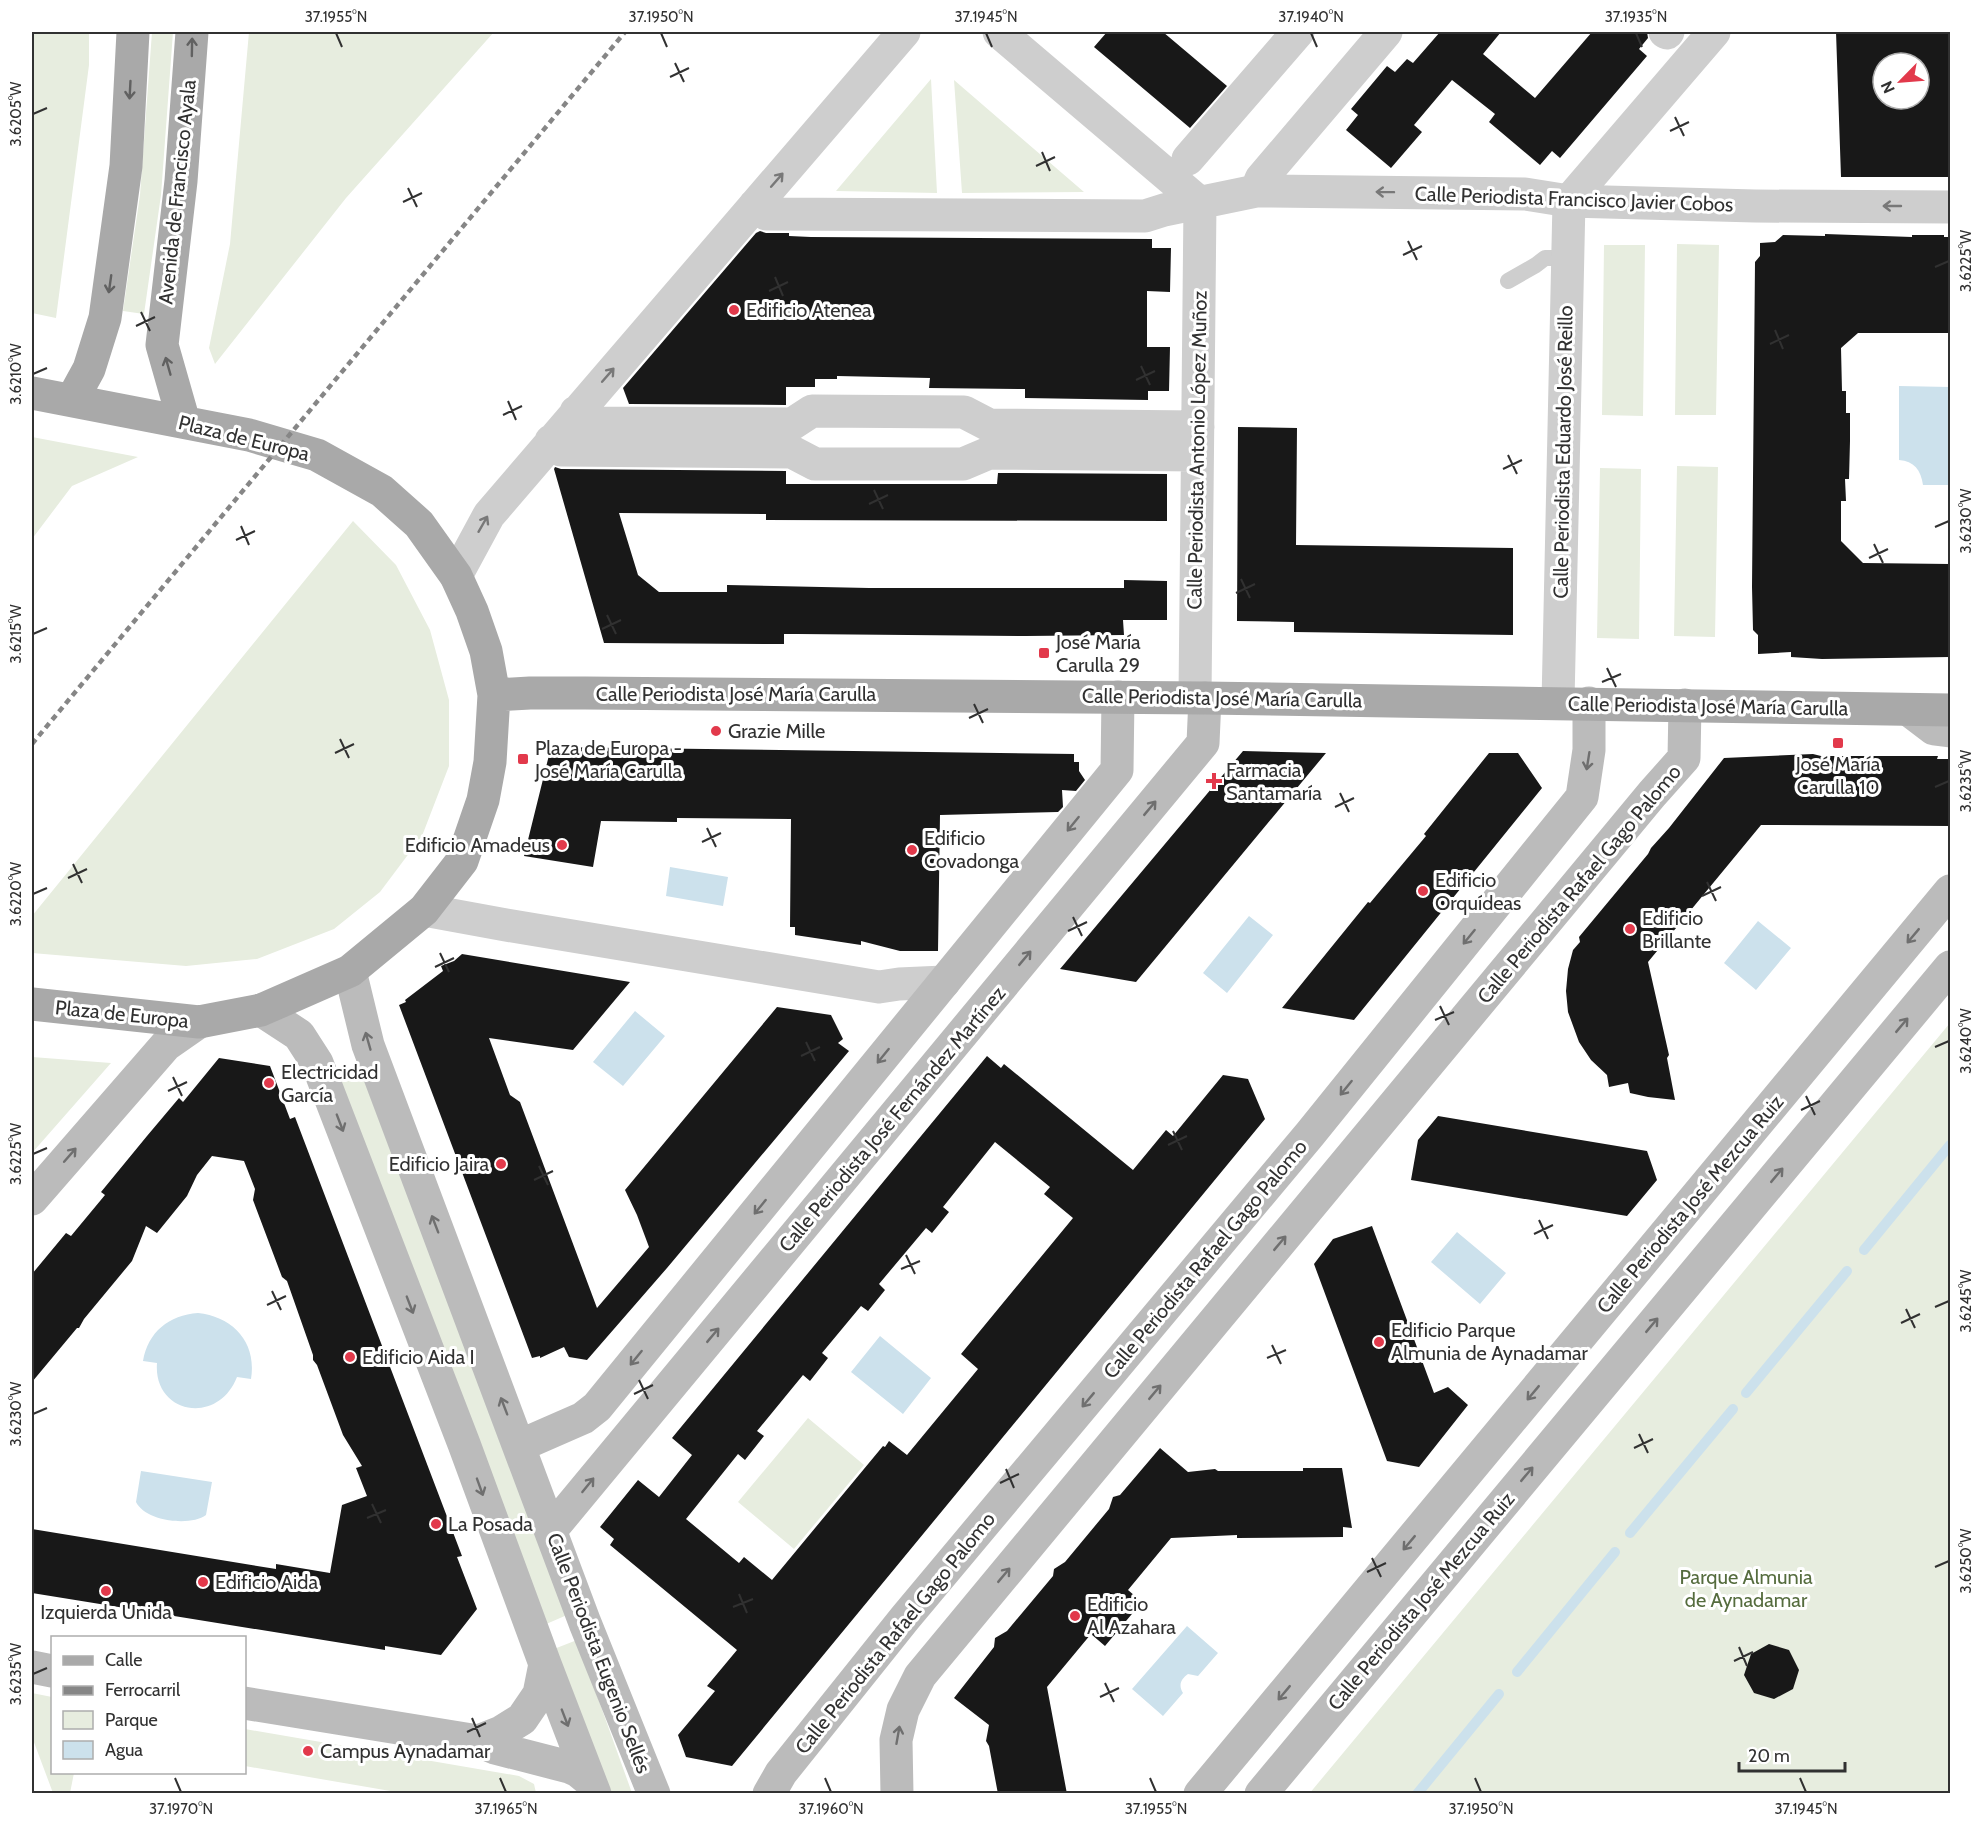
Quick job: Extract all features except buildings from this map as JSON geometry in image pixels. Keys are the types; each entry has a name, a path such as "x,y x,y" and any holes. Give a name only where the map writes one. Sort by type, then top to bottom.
{"main road":[{"path":"72,400 89,369 105,318 126,166 134,32"},
{"name":"Avenida de Francisco Ayala","path":"184,422 162,345 181,181 192,32"},
{"name":"Plaza de Europa","path":"32,393 249,435 317,455 382,491 419,524 456,576 472,611 486,651 494,695 490,762 483,800 462,861 424,910 350,971 261,1010 199,1022 32,1004"},
{"name":"Calle Periodista José María Carulla","path":"494,695 574,693 1118,697 1950,710"}],"street":[{"path":"456,576 489,514 904,32"},
{"path":"999,32 1200,203"},
{"path":"1188,159 1298,32"},
{"path":"1256,191 1261,179 1386,32"},
{"path":"1569,201 1714,32"},
{"name":"Calle Periodista Francisco Javier Cobos","path":"755,205 766,214 1145,216 1256,191 1525,194 1569,201 1755,206 1950,207"},
{"name":"Calle Periodista Eduardo José Reillo","path":"1569,201 1567,258 1574,703"},
{"name":"Calle Periodista Antonio López Muñoz","path":"1200,203 1198,441 1200,698"},
{"path":"576,412 586,423 792,424 812,411 964,412 989,425 1198,441"},
{"path":"551,441 561,450 792,452 815,464 963,464 989,453 1198,441"},
{"path":"519,1446 583,1418 597,1407 1117,770 1118,697"},
{"name":"Calle Periodista José Fernández Martínez","path":"551,1530 1203,744 1200,698"},
{"name":"Calle Periodista Rafael Gago Palomo","path":"769,1794 781,1773 905,1618 1310,1134 1582,797 1589,750 1574,703"},
{"name":"Calle Periodista Rafael Gago Palomo","path":"897,1794 896,1740 903,1710 920,1676 1684,758 1685,705"},
{"path":"1909,710 1934,729 1950,731"},
{"name":"Calle Periodista José Mezcua Ruiz","path":"1200,1794 1950,891"},
{"path":"424,910 879,987 944,982"},
{"name":"Calle Periodista José Mezcua Ruiz","path":"1261,1794 1950,967"},
{"name":"Calle Periodista Eugenio Sellés","path":"350,971 368,1045 585,1623 654,1794"},
{"path":"879,987 904,1030"},
{"path":"261,1010 299,1035 316,1064 460,1432 544,1664 592,1787"},
{"path":"32,1199 166,1045 199,1022"},
{"path":"478,1741 501,1732 522,1719 539,1694 544,1664"},
{"path":"32,1667 51,1671"},
{"path":"246,1702 478,1741 495,1748 569,1767 578,1771 592,1787"}],"lane":[{"path":"1508,281 1545,258 1567,258"}],"green space":[{"path":"32,32 89,32 89,65 56,318 32,313"},
{"path":"152,32 173,32 161,195 144,314 123,311 140,195"},
{"path":"249,32 494,32 346,198 215,364 209,348 230,244"},
{"path":"931,79 937,193 836,191"},
{"path":"954,80 1084,192 962,193"},
{"path":"1677,244 1719,245 1716,415 1675,415"},
{"path":"1604,245 1645,245 1643,416 1602,415"},
{"path":"32,437 138,457 72,486 32,539"},
{"path":"1677,466 1718,467 1715,637 1674,636"},
{"path":"1600,468 1641,469 1639,639 1597,638"},
{"path":"353,521 396,565 430,630 449,700 449,766 422,836 380,892 334,929 257,959 186,966 32,953 32,916"},
{"name":"Parque Almunia de Aynadamar","path":"1950,1023 1950,1793 1309,1794"},
{"path":"32,1057 111,1063 32,1153"},
{"path":"360,1065 567,1615 544,1625 334,1075"},
{"path":"808,1418 864,1465 794,1549 738,1502"},
{"path":"577,1640 632,1793 608,1793 554,1649"},
{"path":"32,1693 51,1697 51,1774 74,1774 70,1793 53,1793 32,1737"},
{"path":"246,1729 519,1776 534,1784 536,1793 402,1793 246,1766"}],"water":[{"path":"1899,386 1950,387 1950,485 1923,485 1916,467 1909,462 1899,460"},
{"path":"670,867 728,877 723,906 666,896"},
{"path":"1249,916 1273,935 1227,993 1203,973"},
{"path":"1758,921 1791,948 1756,990 1724,963"},
{"path":"635,1011 665,1036 623,1086 593,1062"},
{"path":"1457,1232 1506,1273 1480,1304 1431,1262"},
{"path":"198,1313 222,1320 240,1334 250,1354 251,1379 237,1377 228,1393 216,1403 202,1408 188,1408 176,1403 165,1394 159,1380 157,1363 143,1361 150,1342 162,1327 178,1317"},
{"path":"880,1336 931,1378 903,1414 851,1372"},
{"path":"141,1471 212,1482 206,1515 190,1521 179,1521 148,1514 136,1502"},
{"path":"1187,1626 1218,1653 1198,1676 1188,1674 1184,1678 1181,1682 1183,1693 1163,1716 1132,1689"}],"waterway":[{"path":"1864,1250 1950,1145"},
{"path":"1746,1393 1847,1271"},
{"path":"1630,1533 1733,1409"},
{"path":"1517,1672 1615,1552"},
{"path":"1417,1794 1499,1694"}],"railway":[{"path":"32,744 625,32"}],"place":[{"name":"Edificio Atenea","path":"734,310"},
{"name":"José María Carulla 29","path":"1044,653"},
{"name":"Grazie Mille","path":"716,731"},
{"name":"José María Carulla 10","path":"1838,743"},
{"name":"Plaza de Europa - José María Carulla","path":"523,759"},
{"name":"Farmacia Santamaría","path":"1214,781"},
{"name":"Edificio Amadeus","path":"562,845"},
{"name":"Edificio Covadonga","path":"912,850"},
{"name":"Edificio Orquídeas","path":"1423,891"},
{"name":"Edificio Brillante","path":"1630,929"},
{"name":"Electricidad García","path":"269,1083"},
{"name":"Edificio Jaira","path":"501,1164"},
{"name":"Edificio Parque Almunia de Aynadamar","path":"1379,1342"},
{"name":"Edificio Aida I","path":"350,1357"},
{"name":"La Posada","path":"436,1524"},
{"name":"Edificio Aida","path":"203,1582"},
{"name":"Izquierda Unida","path":"106,1591"},
{"name":"Edificio Al Azahara","path":"1075,1616"},
{"name":"Campus Aynadamar","path":"308,1751"}]}
